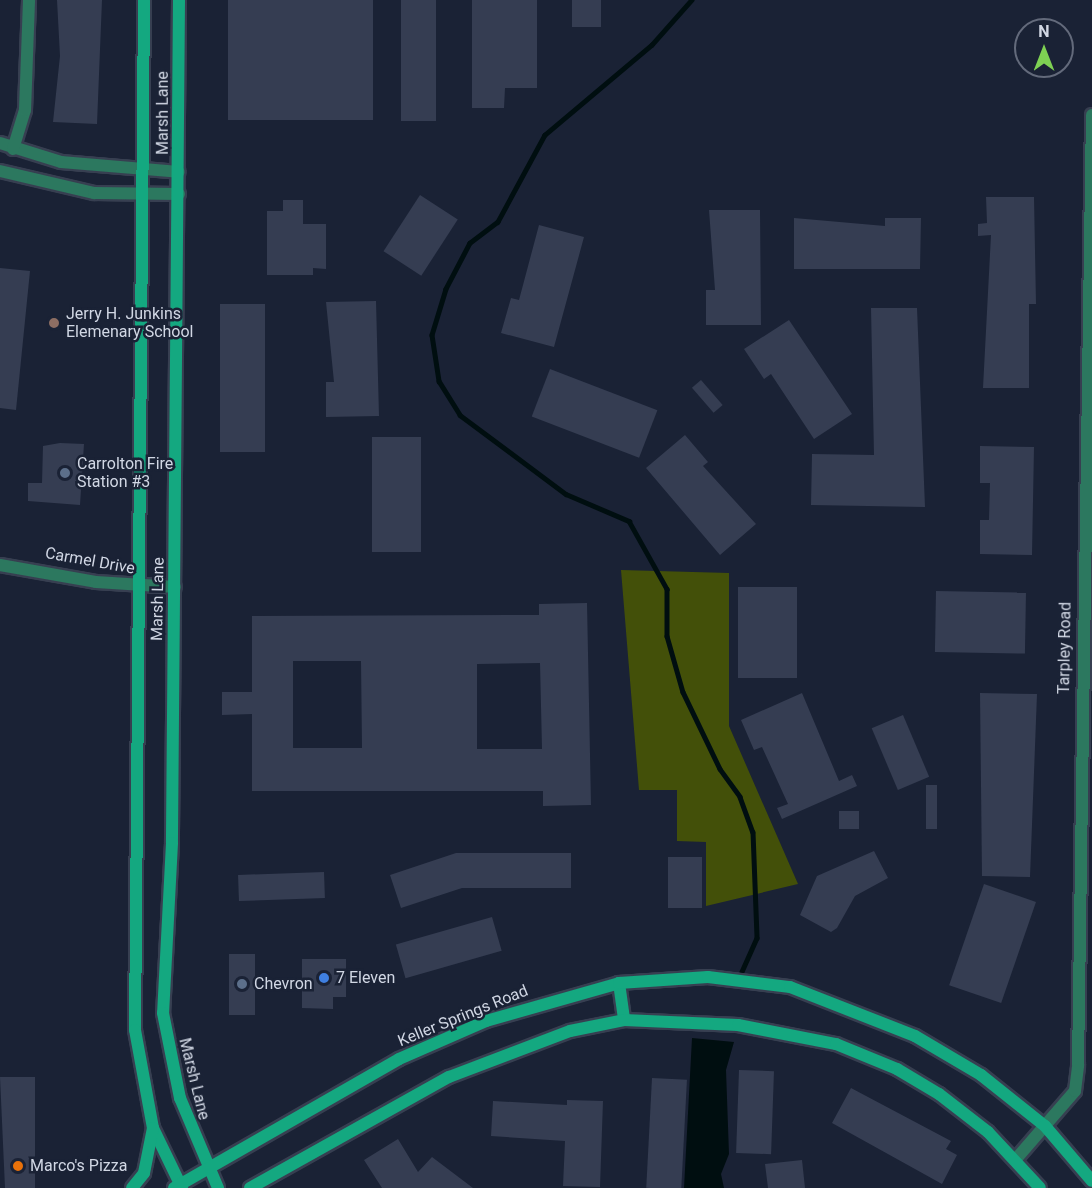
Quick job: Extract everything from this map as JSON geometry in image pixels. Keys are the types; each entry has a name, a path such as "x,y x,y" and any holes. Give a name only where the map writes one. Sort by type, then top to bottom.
{"main road":[{"name":"Marsh Lane","path":"144,0 135,1020 137,1061 153,1128 179,1187"},
{"name":"Marsh Lane","path":"179,0 172,843 163,1013 180,1098 218,1188"},
{"name":"Keller Springs Road","path":"179,1187 408,1054 506,1014 619,983 708,977 790,987 849,1006 915,1036 981,1075 1045,1126 1092,1181"},
{"path":"619,983 624,1020"},
{"path":"250,1188 449,1077 570,1031 624,1020 738,1025 836,1044 897,1069 939,1094 1016,1159 1040,1188"},
{"path":"132,1188 144,1173 153,1128"}],"street":[{"path":"12,149 25,110 29,0"},
{"name":"Tarpley Road","path":"1016,1159 1075,1091 1078,1065 1092,115"},
{"path":"0,143 12,149 61,162 179,172"},
{"path":"0,171 59,188 144,195 179,194"},
{"name":"Carmel Drive","path":"0,565 140,587 175,587"}],"green space":[{"path":"621,570 729,573 729,726 798,884 706,906 706,842 677,841 677,790 639,790"}],"shaded area":[{"path":"692,1038 734,1042 726,1070 729,1154 721,1174 724,1188 684,1188"}],"building":[{"path":"57,0 102,0 97,124 53,122 60,56"},
{"path":"228,0 373,0 373,120 228,120"},
{"path":"401,0 436,0 436,121 401,121"},
{"path":"472,0 537,0 537,88 505,88 504,108 472,108"},
{"path":"572,0 601,0 601,27 572,27"},
{"path":"420,195 458,220 421,276 384,251"},
{"path":"986,197 1034,197 1036,304 1029,304 1029,388 983,388 991,235 978,236 978,224 987,223"},
{"path":"283,200 303,200 303,224 326,224 326,269 313,268 313,275 267,275 267,211 283,211"},
{"path":"709,210 760,210 761,325 706,325 706,290 715,290"},
{"path":"794,218 885,226 885,218 921,218 920,269 794,269"},
{"path":"539,225 584,237 554,347 501,333 511,298 519,300"},
{"path":"0,268 30,271 16,410 0,408"},
{"path":"376,301 379,416 326,417 326,382 334,382 326,302"},
{"path":"220,304 265,304 265,452 220,452"},
{"path":"871,308 917,308 925,507 811,505 812,454 874,455"},
{"path":"789,320 852,414 814,439 771,374 764,379 744,349"},
{"path":"550,369 657,410 639,458 532,417"},
{"path":"701,380 723,405 714,413 692,388"},
{"path":"685,435 708,462 703,466 756,524 720,555 646,468"},
{"path":"372,437 421,437 421,552 372,552"},
{"path":"60,443 84,444 80,505 28,501 28,483 42,483 43,446"},
{"path":"980,446 1034,447 1032,555 980,554 980,520 989,520 990,483 980,483"},
{"path":"738,587 797,587 797,678 738,678"},
{"path":"936,591 1026,593 1025,654 935,652"},
{"path":"587,603 591,805 543,806 543,791 252,791 252,714 222,715 222,692 252,692 252,616 539,615 539,604","holes":["293,661 361,661 362,748 293,748","540,663 542,749 477,749 477,664"]},
{"path":"802,693 839,781 852,775 857,786 782,819 777,808 788,804 762,747 754,750 741,720"},
{"path":"980,693 1037,694 1030,877 982,876"},
{"path":"903,715 929,777 898,790 872,728"},
{"path":"926,785 937,785 937,829 926,829"},
{"path":"839,811 859,811 859,829 839,829"},
{"path":"874,851 888,878 855,896 837,928 831,932 800,915 817,876"},
{"path":"456,853 571,853 571,888 462,888 401,908 390,875"},
{"path":"668,857 702,857 702,908 668,908"},
{"path":"324,872 325,898 239,901 238,875"},
{"path":"984,884 1036,902 1001,1003 949,985"},
{"path":"492,917 502,951 406,978 396,945"},
{"name":"Chevron","path":"229,954 255,954 255,1015 229,1015"},
{"name":"7 Eleven","path":"302,959 346,959 346,997 333,997 333,1009 302,1008"},
{"path":"739,1070 774,1071 771,1154 736,1153"},
{"path":"0,1077 35,1077 35,1188 5,1188"},
{"path":"652,1078 687,1080 681,1188 646,1188"},
{"path":"851,1088 951,1141 946,1149 957,1155 942,1184 832,1123"},
{"path":"567,1100 603,1101 600,1187 563,1186 565,1141 491,1136 493,1101 567,1105"},
{"path":"398,1139 418,1172 432,1157 473,1188 382,1188 364,1160"},
{"path":"802,1160 805,1188 768,1188 765,1164"}],"waterway":[{"path":"692,0 652,45 545,135 498,222 470,243 446,289 432,335 439,381 460,415 566,494 629,521 667,589 667,636 683,692 720,769 740,797 753,832 757,938 742,972"}],"place":[{"name":"Jerry H. Junkins Elemenary School","path":"54,323"},
{"name":"Carrolton Fire Station #3","path":"65,473"},
{"name":"7 Eleven","path":"324,978"},
{"name":"Chevron","path":"242,984"},
{"name":"Marco's Pizza","path":"18,1166"}]}
